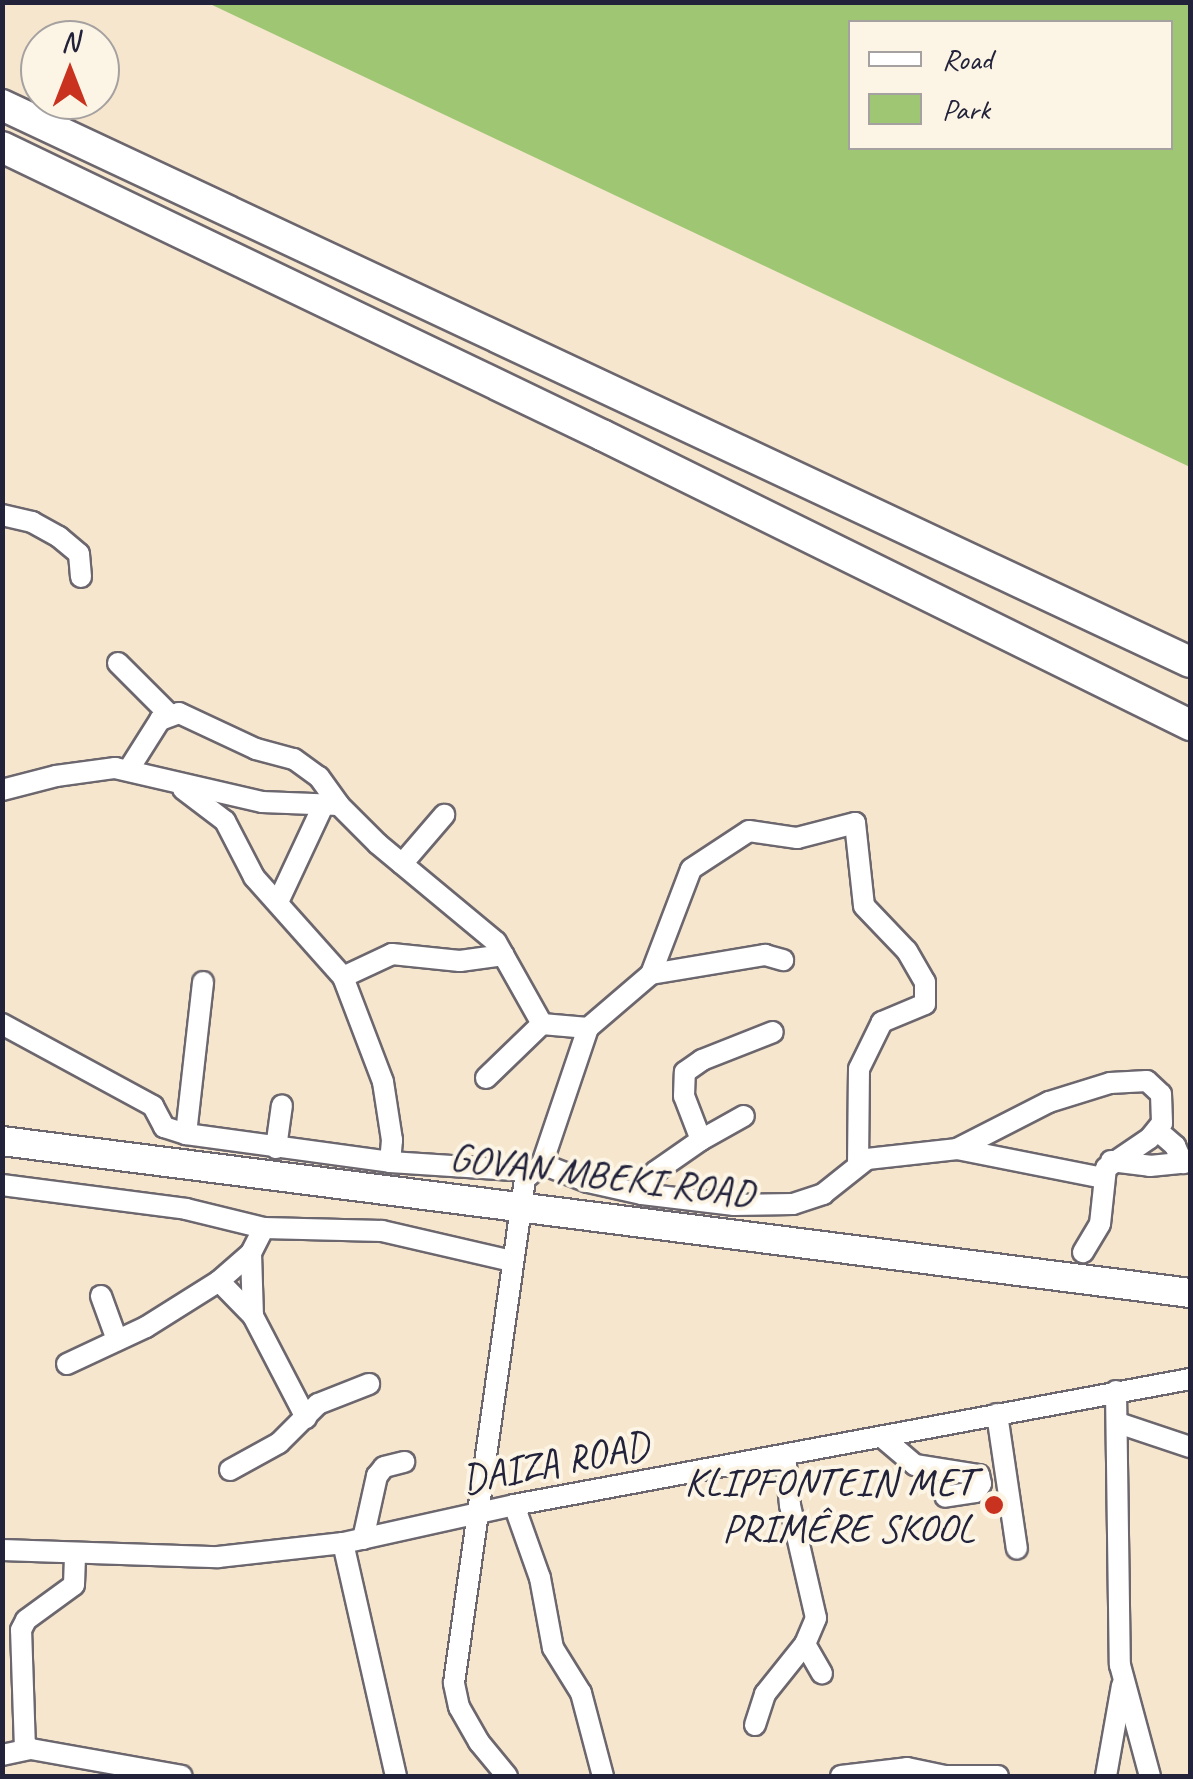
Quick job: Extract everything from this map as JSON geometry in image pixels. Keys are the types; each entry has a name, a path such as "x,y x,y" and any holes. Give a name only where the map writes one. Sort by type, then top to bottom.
{"highway":[{"path":"2,104 1190,662"},
{"path":"2,147 1190,725"}],"main road":[{"name":"GOVAN MBEKI ROAD","path":"2,1141 1190,1292"}],"street":[{"path":"2,515 20,517 59,537 78,554 81,578"},
{"path":"118,663 169,714 205,722 256,749 294,759 319,777 331,805 487,933 504,955 542,1024"},
{"path":"128,769 155,726 169,714"},
{"path":"2,790 96,768 128,769 262,802 331,805"},
{"path":"169,780 225,822 250,872 343,977 383,1082 391,1130 390,1162"},
{"path":"278,902 331,805"},
{"path":"402,864 444,815"},
{"path":"506,1776 478,1742 454,1693 520,1205 588,1028 651,974 687,877 705,857 749,831 797,838 855,823 864,906 916,965 928,999 919,1010 882,1022 871,1038 858,1077 858,1164"},
{"path":"343,977 392,954 460,961 504,955"},
{"path":"651,974 765,955 783,960"},
{"path":"186,1134 204,982"},
{"path":"2,1024 156,1108 164,1127 186,1134 390,1162 536,1167 642,1194 734,1205 792,1204 823,1194 858,1164 876,1157 926,1156 957,1149 1049,1102 1129,1080 1147,1081 1161,1094 1164,1114 1158,1131 1107,1170 1100,1224 1083,1252"},
{"path":"486,1078 542,1024 588,1028"},
{"path":"702,1140 684,1096 685,1072 702,1060 773,1032"},
{"path":"276,1148 282,1106"},
{"path":"642,1194 655,1172 744,1116"},
{"path":"1158,1131 1187,1163"},
{"path":"957,1149 1107,1170 1187,1163"},
{"path":"2,1186 186,1209 264,1228 382,1231 512,1261"},
{"path":"67,1364 166,1316 218,1281 250,1253 264,1228"},
{"path":"250,1253 253,1316"},
{"path":"218,1281 253,1316 306,1418"},
{"path":"101,1296 117,1340"},
{"name":"DAIZA ROAD","path":"2,1550 218,1557 353,1541 514,1505 1190,1379"},
{"path":"230,1470 280,1443 324,1400 370,1384"},
{"path":"1116,1391 1118,1643 1123,1681 1150,1776"},
{"path":"997,1414 1017,1549"},
{"path":"1118,1423 1190,1447"},
{"path":"882,1437 924,1468 970,1470 979,1474 981,1484 975,1492 944,1497"},
{"path":"755,1724 765,1694 805,1644 816,1618 790,1504 785,1455"},
{"path":"396,1776 353,1541 377,1476 384,1468 404,1462"},
{"path":"514,1505 540,1578 553,1648 581,1693 603,1776"},
{"path":"25,1748 22,1624 74,1586 75,1554"},
{"path":"805,1644 822,1673"},
{"path":"1106,1776 1123,1681"},
{"path":"2,1756 25,1748 182,1776"},
{"path":"50,1754 55,1776"},
{"path":"840,1776 907,1768 945,1776 998,1776"}],"green space":[{"path":"208,3 1190,3 1190,467"}],"place":[{"name":"KLIPFONTEIN MET PRIMÊRE SKOOL","path":"994,1505"}]}
